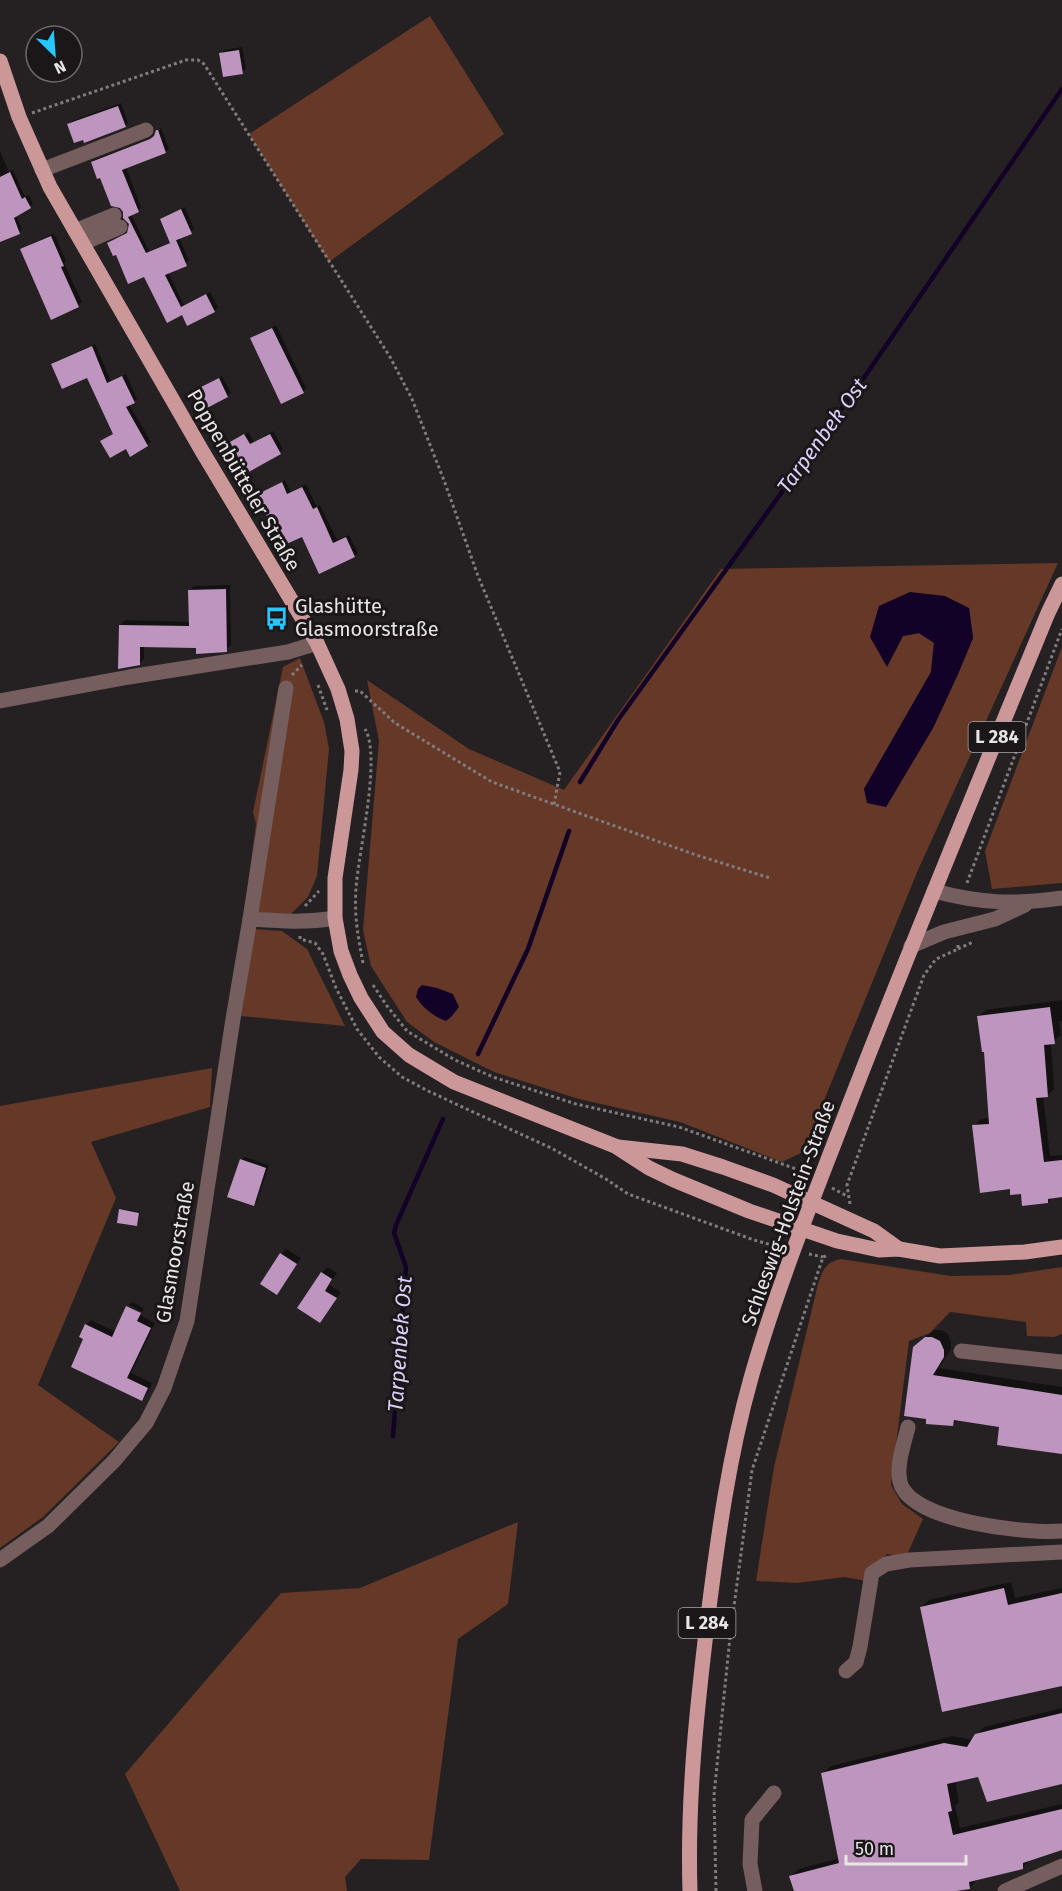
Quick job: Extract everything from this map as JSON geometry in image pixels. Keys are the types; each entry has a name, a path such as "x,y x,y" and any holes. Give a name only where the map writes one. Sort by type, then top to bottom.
{"main road":[{"name":"Poppenbütteler Straße","path":"0,61 19,117 42,170 202,451 317,643 338,688 347,719 352,751 335,878 335,918 341,951 357,991 383,1032 416,1060 454,1082 615,1146 649,1168 674,1180 749,1211 837,1241 879,1250 899,1249 921,1254 963,1256 1025,1252 1062,1246"},
{"name":"Schleswig-Holstein-Straße","path":"690,1891 691,1789 702,1662 720,1519 731,1459 751,1378 802,1228 910,946 1062,584"},
{"name":"Poppenbütteler Straße","path":"615,1146 682,1154 772,1185 874,1231 899,1249"}],"street":[{"path":"42,170 146,130"},
{"path":"79,237 117,221"},
{"path":"0,701 129,677 288,652 317,643"},
{"name":"Glasmoorstraße","path":"0,1560 48,1526 114,1461 146,1424 164,1388 187,1321 286,688"},
{"path":"934,891 988,903 1031,903 1062,898"},
{"path":"910,946 928,938 994,919 1031,903"},
{"path":"250,919 316,921 335,918"},
{"path":"961,1351 1062,1362"},
{"path":"908,1427 901,1457 900,1483 909,1497 955,1520 1043,1533 1062,1531"},
{"path":"846,1671 856,1662 858,1655 872,1573 886,1564 909,1560 1062,1552"},
{"path":"755,1891 750,1864 752,1820 774,1793"},
{"path":"1005,1891 1062,1866"}],"path":[{"path":"19,117 186,60 198,60 204,64 390,357 412,399 446,483 478,576 560,772 554,805"},
{"path":"962,899 972,865 1062,629"},
{"path":"286,688 290,676 309,660"},
{"path":"338,688 360,692 395,723 492,782 696,855 770,878"},
{"path":"845,1219 851,1204 847,1185 924,975 936,959 958,950 958,929"},
{"path":"360,947 364,969"},
{"path":"369,977 387,1006 407,1031 455,1060 493,1077 576,1104 679,1127 799,1170 848,1197"},
{"path":"716,1891 714,1795 730,1637 752,1470 823,1257 833,1253 837,1241"}],"shaded area":[{"path":"430,16 504,134 329,262 249,134"},
{"path":"1058,563 918,870 803,1152 782,1162 680,1122 579,1099 494,1072 434,1042 407,1022 371,966 363,930 379,741 367,680 469,749 564,790 721,569","holes":["969,608 973,638 933,728 886,807 864,789 931,672 934,642 919,633 903,636"]},
{"path":"910,592 945,596 969,608 973,638 933,728 886,807 867,803 864,789 931,672 934,643 919,633 903,636 887,667 870,637 879,606"},
{"path":"1062,647 1062,883 992,889 985,851"},
{"path":"300,658 324,722 329,749 317,876 308,897 291,914 244,913 256,824 253,812 283,667"},
{"path":"255,929 282,931 307,949 345,1026 241,1016"},
{"path":"422,985 453,994 459,1007 446,1021 429,1011 416,997"},
{"path":"212,1068 210,1107 91,1142 116,1198 38,1385 119,1442 43,1517 0,1548 0,1106"},
{"path":"841,1259 951,1276 1009,1275 1062,1267 1062,1334 1054,1337 1027,1336 1026,1322 950,1312 930,1333 909,1341 891,1485 902,1504 923,1519 906,1557 887,1554 874,1565 871,1582 845,1577 797,1583 756,1581 774,1467 818,1284 825,1267"},
{"path":"518,1522 508,1604 458,1639 429,1860 361,1859 345,1877 347,1891 180,1891 125,1774 281,1593 360,1588"}],"building":[{"path":"239,50 243,74 223,77 219,53"},
{"path":"118,106 126,127 84,143 83,140 74,143 67,124"},
{"path":"158,130 166,153 122,170 139,212 128,217 146,253 170,243 160,219 181,209 192,234 176,240 187,266 165,275 181,307 206,294 215,312 187,326 182,315 167,323 144,277 128,284 116,255 113,256 107,243 127,233 129,224 123,218 120,208 111,206 91,162 150,139"},
{"path":"10,172 22,199 25,197 31,208 14,218 20,234 0,242 0,177"},
{"path":"51,236 64,266 61,267 79,307 51,320 20,249"},
{"path":"272,328 304,393 281,404 250,338"},
{"path":"92,346 107,383 122,376 135,403 126,407 148,446 130,457 126,449 110,458 100,441 113,434 87,378 62,389 51,364"},
{"path":"219,378 228,397 207,408 197,389"},
{"path":"244,434 250,444 270,434 281,454 247,473 230,442"},
{"path":"282,482 287,494 302,487 313,509 317,507 333,543 346,537 355,557 319,574 302,537 282,546 256,495"},
{"path":"226,589 227,652 196,654 196,648 140,647 140,665 118,669 119,625 189,626 188,590"},
{"path":"1050,1007 1055,1044 1044,1045 1048,1097 1036,1098 1044,1162 1062,1160 1062,1197 1048,1199 1048,1203 1022,1206 1021,1194 1010,1195 1010,1189 980,1193 972,1125 989,1124 984,1052 982,1052 977,1016"},
{"path":"240,1159 266,1168 254,1206 227,1197"},
{"path":"119,1209 139,1213 137,1226 117,1223"},
{"path":"280,1253 297,1264 277,1295 260,1284"},
{"path":"321,1272 332,1279 325,1291 337,1298 320,1323 297,1308"},
{"path":"126,1306 141,1313 137,1321 151,1328 127,1378 148,1388 142,1401 71,1367 83,1339 79,1337 85,1324 112,1337"},
{"path":"925,1337 932,1337 940,1341 944,1350 944,1357 933,1375 1062,1395 1062,1454 997,1445 999,1427 954,1420 953,1426 926,1424 926,1419 904,1416 913,1347"},
{"path":"1004,1588 1008,1605 1062,1593 1062,1686 942,1712 920,1607"},
{"path":"1062,1713 1062,1784 987,1802 978,1777 947,1784 952,1811 948,1812 953,1835 1062,1809 1062,1850 1023,1863 1023,1869 969,1882 970,1889 956,1891 794,1891 789,1876 839,1863 821,1773 944,1743 967,1747 975,1734"}],"waterway":[{"name":"Tarpenbek Ost","path":"580,782 618,720 861,382 1062,89"},
{"name":"Tarpenbek Ost","path":"478,1054 528,949 569,831"},
{"name":"Tarpenbek Ost","path":"393,1436 406,1267 394,1233 443,1119"}],"place":[{"name":"Glashütte, Glasmoorstraße","path":"277,618"}]}
